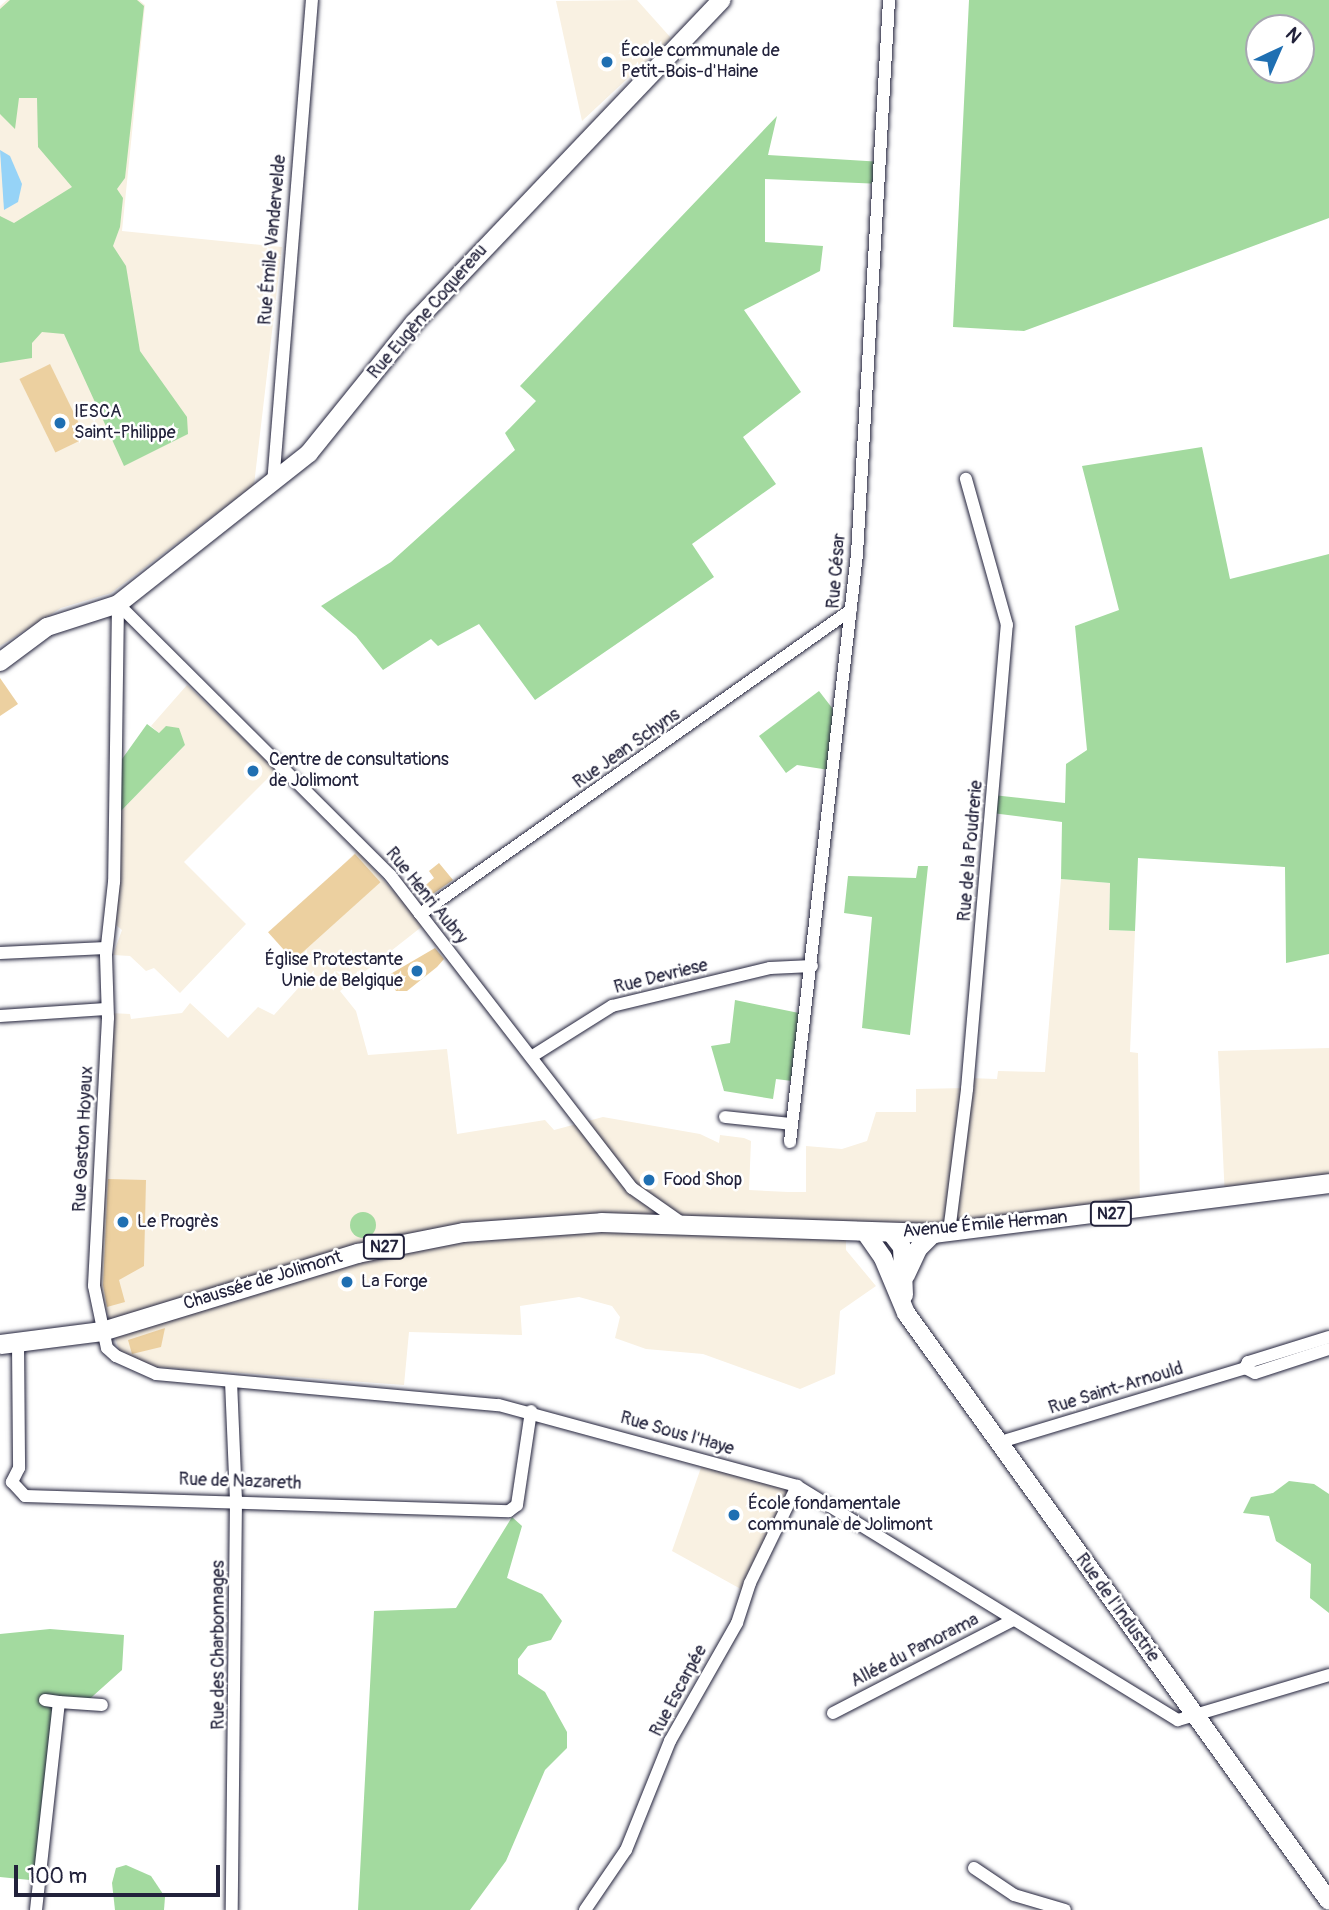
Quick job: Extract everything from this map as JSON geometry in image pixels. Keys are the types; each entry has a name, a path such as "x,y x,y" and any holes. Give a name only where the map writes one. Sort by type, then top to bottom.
{"main road":[{"name":"Avenue Émile Herman","path":"891,1233 941,1232 1329,1183"},
{"name":"Chaussée de Jolimont","path":"9,1344 102,1331 326,1261 428,1238 552,1223 865,1233"},
{"name":"N27","path":"865,1233 891,1233"}],"street":[{"name":"Rue Émile Vandervelde","path":"273,484 312,0"},
{"name":"Rue Eugène Coquereau","path":"0,662 47,627 118,604 309,453 414,323 722,0"},
{"name":"Rue César","path":"790,1142 851,610 869,410 889,0"},
{"name":"Rue de la Poudrerie","path":"941,1232 967,1088 1007,625 966,479"},
{"name":"Rue Henri Aubry","path":"118,604 341,825 420,914 632,1188 686,1226"},
{"name":"Rue Gaston Hoyaux","path":"102,1331 94,1286 106,1009 106,948 118,762 118,604"},
{"name":"Rue Jean Schyns","path":"420,914 851,610"},
{"path":"0,953 106,948"},
{"name":"Rue Devriese","path":"531,1057 612,1006 770,968 812,966"},
{"path":"0,1016 106,1009"},
{"path":"725,1117 792,1124"},
{"path":"905,1304 908,1266 941,1232"},
{"name":"Rue de l'Industrie","path":"865,1233 883,1258 905,1304 997,1443 1329,1901"},
{"path":"891,1233 902,1247 905,1304"},
{"name":"Rue Sous l'Haye","path":"102,1331 107,1348 137,1368 232,1381 478,1401 531,1411 797,1486 1173,1718 1198,1717"},
{"path":"1329,1337 1248,1362 1245,1368 1255,1373 1329,1349"},
{"name":"Rue de Nazareth","path":"9,1344 19,1468 12,1482 17,1491 25,1496 236,1499 514,1510 531,1411"},
{"name":"Rue Saint-Arnould","path":"997,1443 1245,1368"},
{"name":"Rue des Charbonnages","path":"232,1381 236,1499 232,1910"},
{"name":"Rue Escarpée","path":"585,1910 626,1850 670,1741 737,1623 750,1583 797,1486"},
{"name":"Allée du Panorama","path":"834,1713 1013,1620"},
{"path":"1198,1717 1329,1675"},
{"path":"45,1700 102,1705"},
{"path":"36,1910 59,1702"},
{"path":"974,1868 1014,1895 1065,1910"}],"shaded area":[{"path":"7,0 139,0 145,5 122,231 282,247 254,485 111,593 61,608 0,646 0,6"},
{"name":"École communale de Petit-Bois-d'Haine","path":"637,0 671,38 582,121 556,1"},
{"path":"187,685 276,770 184,862 246,924 180,993 154,968 146,971 130,956 113,955 122,930 116,925 119,813 185,745 173,727 159,733 151,726"},
{"path":"357,851 424,925 340,991 356,1011 368,1055 447,1049 457,1134 545,1120 554,1130 603,1117 700,1134 719,1143 720,1135 744,1138 751,1141 749,1190 788,1192 806,1192 806,1146 842,1149 867,1141 876,1112 916,1112 916,1089 967,1088 968,1078 997,1079 998,1071 1045,1072 1061,879 1110,883 1109,930 1135,931 1130,1052 1138,1053 1140,1211 846,1232 846,1250 876,1286 840,1311 835,1374 800,1389 703,1354 646,1349 615,1338 620,1317 612,1306 579,1297 520,1306 522,1335 409,1332 404,1385 146,1366 120,1353 98,1285 111,1013 130,1014 131,1019 182,1013 190,1003 228,1038 258,1007 274,1015 311,974 272,936"},
{"path":"1329,1048 1329,1183 1225,1198 1218,1051"},
{"name":"École fondamentale communale de Jolimont","path":"704,1459 797,1486 748,1593 672,1551"}],"green space":[{"path":"10,0 137,0 144,6 125,178 117,189 123,198 120,227 113,246 126,266 140,351 187,417 188,434 124,466 64,334 42,332 32,343 32,358 0,363 0,216 14,223 72,187 38,147 37,98 19,98 15,129 0,114 0,9"},
{"path":"969,0 1329,0 1329,218 1024,331 953,327"},
{"path":"777,116 768,155 883,162 882,184 765,179 765,242 823,246 820,271 744,310 801,392 743,437 776,484 692,544 714,577 535,700 479,624 438,646 431,639 383,670 356,636 321,606 391,562 515,450 505,433 536,401 520,386"},
{"path":"1202,447 1230,579 1329,554 1329,954 1286,963 1285,867 1138,858 1135,931 1109,930 1110,883 1061,879 1062,822 992,813 993,795 1065,803 1066,764 1087,750 1075,626 1119,610 1082,466"},
{"path":"819,691 836,713 829,770 797,765 786,773 759,736"},
{"path":"147,724 159,733 166,726 179,728 185,745 119,813 122,759"},
{"path":"918,866 928,866 910,1035 862,1028 872,917 844,913 848,876 916,878"},
{"path":"735,1000 799,1013 792,1081 776,1079 773,1099 724,1091 711,1046 730,1043"},
{"path":"363,1212 373,1215 376,1225 373,1235 363,1238 353,1235 350,1225 353,1215"},
{"path":"1289,1481 1314,1484 1329,1494 1329,1613 1310,1598 1311,1564 1276,1541 1269,1516 1243,1513 1251,1497 1273,1493"},
{"path":"512,1517 522,1526 507,1578 542,1594 562,1621 551,1640 528,1646 518,1659 518,1674 545,1692 567,1732 567,1748 545,1770 506,1861 470,1910 358,1910 374,1611 456,1608"},
{"path":"50,1629 124,1635 122,1670 84,1704 59,1702 40,1881 0,1877 0,1634"},
{"path":"126,1865 151,1876 165,1897 164,1910 115,1910 112,1883 116,1868"}],"water":[{"path":"0,150 10,156 22,184 18,202 4,210"}],"building":[{"name":"IESCA Saint-Philippe","path":"50,364 86,438 55,453 19,379"},
{"path":"0,678 18,704 0,716"},
{"path":"355,854 380,882 293,961 268,932"},
{"path":"439,863 453,880 424,900 417,892 434,878 429,871"},
{"name":"Église Protestante Unie de Belgique","path":"435,948 444,959 437,967 407,991 396,991 387,976"},
{"name":"Le Progrès","path":"108,1179 146,1180 144,1266 119,1280 125,1302 107,1307 103,1285"},
{"path":"165,1328 161,1347 132,1354 128,1340"}],"place":[{"name":"École communale de Petit-Bois-d'Haine","path":"607,62"},
{"name":"IESCA Saint-Philippe","path":"60,423"},
{"name":"Centre de consultations de Jolimont","path":"253,771"},
{"name":"Église Protestante Unie de Belgique","path":"417,971"},
{"name":"Food Shop","path":"649,1180"},
{"name":"Le Progrès","path":"123,1222"},
{"name":"La Forge","path":"347,1282"},
{"name":"École fondamentale communale de Jolimont","path":"734,1515"}]}
